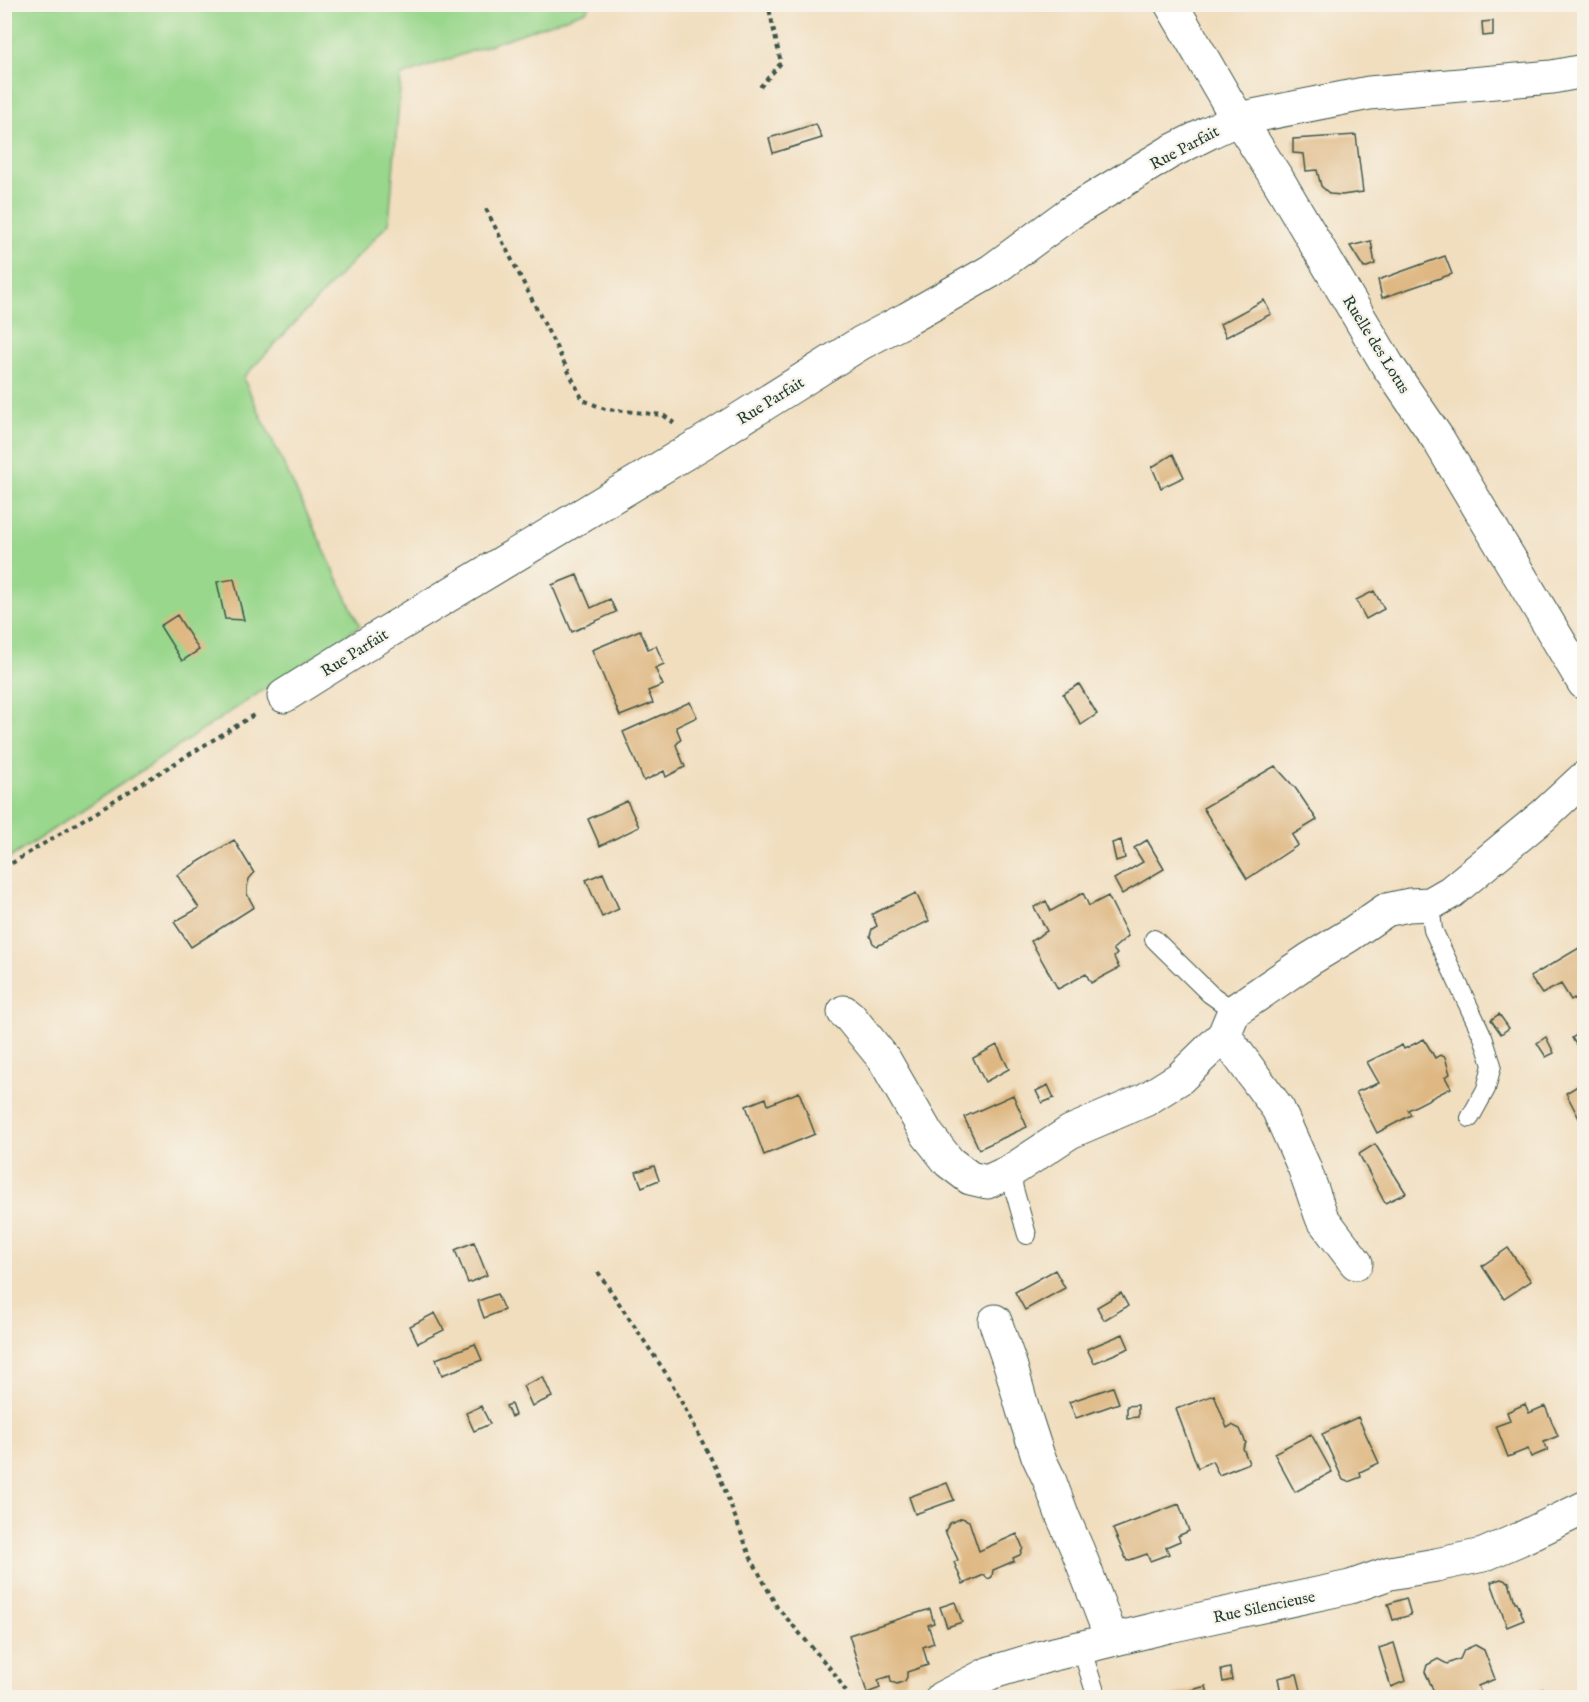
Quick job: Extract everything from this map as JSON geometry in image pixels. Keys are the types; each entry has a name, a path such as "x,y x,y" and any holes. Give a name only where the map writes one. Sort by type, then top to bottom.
{"street":[{"name":"Ruelle des Lotus","path":"1171,4 1388,366 1438,439 1584,683"},
{"name":"Rue Parfait","path":"284,696 702,443 861,343 907,320 991,271 1070,213 1170,152 1238,119 1369,93 1488,84 1584,71"},
{"path":"844,1012 885,1059 927,1134 949,1162 970,1178 987,1182 1011,1171 1070,1132 1145,1100 1180,1078 1229,1023 1310,958 1386,910 1409,905 1430,904 1451,892 1584,778"},
{"path":"1229,1023 1278,1109 1304,1167 1322,1218 1356,1263"},
{"path":"995,1321 1038,1456 1078,1551 1096,1644"},
{"name":"Rue Silencieuse","path":"942,1698 990,1673 1096,1644 1350,1587 1390,1573 1484,1555 1584,1508"}],"lane":[{"path":"1430,904 1433,930 1483,1037 1492,1065 1486,1089 1470,1118"},
{"path":"1154,939 1210,994 1229,1023"},
{"path":"1011,1171 1027,1235"},
{"path":"1096,1644 1097,1698"}],"path":[{"path":"760,87 781,63 768,4"},
{"path":"486,208 583,400 605,409 663,415 702,443"},
{"path":"4,868 284,696"},
{"path":"598,1272 669,1378 718,1472 750,1556 777,1607 834,1673 850,1698"}],"green space":[{"path":"5,5 590,5 586,11 401,76 389,223 243,378 360,626 5,861"}],"building":[{"path":"1493,21 1493,35 1483,36 1482,22"},
{"path":"816,124 822,138 773,153 769,138"},
{"path":"1356,135 1363,192 1330,194 1321,186 1317,170 1306,171 1304,154 1293,153 1293,139"},
{"path":"1371,241 1375,264 1364,268 1350,246"},
{"path":"1445,256 1452,274 1382,298 1378,280"},
{"path":"1264,300 1271,314 1226,337 1220,324"},
{"path":"1173,454 1184,477 1161,488 1152,467"},
{"path":"577,575 591,608 610,599 616,612 572,632 552,585"},
{"path":"234,579 244,620 225,619 217,582"},
{"path":"1374,591 1384,609 1366,619 1356,600"},
{"path":"177,615 199,650 182,661 160,626"},
{"path":"640,630 648,649 656,646 664,664 655,668 663,685 648,691 653,703 620,716 592,650"},
{"path":"1079,684 1097,714 1081,725 1063,694"},
{"path":"690,702 697,717 676,727 681,739 676,745 685,767 666,777 664,771 644,781 623,732"},
{"path":"1275,766 1296,789 1317,820 1292,835 1298,845 1247,879 1203,808"},
{"path":"627,801 639,827 600,846 588,819"},
{"path":"234,840 254,873 249,879 247,894 254,907 191,947 174,922 199,908 177,875"},
{"path":"1121,840 1125,858 1116,861 1112,843"},
{"path":"1147,840 1164,869 1122,894 1114,879 1143,862 1134,848"},
{"path":"603,873 619,909 602,917 586,880"},
{"path":"916,893 929,921 877,946 873,943 870,936 872,929 877,926 872,914"},
{"path":"1083,893 1089,906 1108,896 1128,936 1113,949 1117,954 1114,957 1119,968 1091,983 1086,974 1058,989 1031,941 1047,931 1034,907 1046,901 1051,911"},
{"path":"1584,945 1584,1022 1578,1010 1579,1006 1574,998 1571,1000 1561,984 1542,994 1530,977"},
{"path":"1499,1014 1509,1028 1501,1034 1491,1020"},
{"path":"1584,1030 1584,1058 1572,1038"},
{"path":"1546,1037 1554,1053 1546,1057 1537,1043"},
{"path":"1424,1039 1435,1058 1440,1055 1445,1057 1450,1074 1445,1077 1451,1088 1408,1110 1411,1115 1377,1133 1356,1092 1379,1083 1367,1062 1402,1045 1404,1049"},
{"path":"997,1045 1009,1069 985,1082 973,1058"},
{"path":"1584,1082 1584,1128 1566,1093"},
{"path":"1048,1085 1054,1098 1042,1103 1036,1091"},
{"path":"799,1092 815,1134 764,1155 746,1106 766,1098 768,1105"},
{"path":"1013,1095 1027,1127 979,1149 964,1117"},
{"path":"1375,1144 1406,1193 1385,1203 1359,1154"},
{"path":"654,1166 659,1180 642,1187 636,1172"},
{"path":"474,1242 487,1275 468,1283 455,1250"},
{"path":"1508,1248 1531,1281 1504,1299 1482,1266"},
{"path":"1055,1270 1065,1288 1025,1310 1015,1292"},
{"path":"1121,1293 1128,1306 1104,1320 1097,1307"},
{"path":"497,1294 504,1310 484,1318 478,1301"},
{"path":"435,1313 444,1330 418,1343 410,1326"},
{"path":"1123,1334 1129,1348 1094,1363 1087,1349"},
{"path":"475,1344 482,1360 442,1375 436,1359"},
{"path":"543,1377 552,1397 532,1406 523,1386"},
{"path":"1113,1387 1119,1403 1076,1418 1069,1402"},
{"path":"1214,1395 1227,1428 1232,1425 1240,1429 1246,1443 1243,1448 1249,1463 1219,1475 1212,1461 1198,1468 1176,1409"},
{"path":"511,1404 515,1415 511,1417 506,1406"},
{"path":"1525,1404 1529,1413 1545,1406 1558,1436 1544,1442 1548,1450 1531,1457 1528,1449 1508,1457 1496,1426 1510,1421 1507,1412"},
{"path":"1138,1405 1138,1417 1127,1418 1127,1406"},
{"path":"481,1406 490,1424 474,1431 466,1413"},
{"path":"1358,1417 1379,1463 1360,1472 1361,1477 1348,1482 1343,1480 1322,1434"},
{"path":"1311,1434 1332,1472 1295,1492 1274,1453"},
{"path":"947,1483 954,1500 915,1514 909,1497"},
{"path":"1179,1504 1189,1531 1178,1536 1180,1541 1166,1547 1169,1554 1150,1561 1147,1554 1127,1561 1113,1529"},
{"path":"962,1518 969,1521 979,1551 1017,1534 1023,1548 1020,1555 1013,1558 1014,1561 993,1570 992,1577 988,1579 984,1575 963,1584 954,1562 958,1560 945,1531 950,1523"},
{"path":"1501,1579 1509,1582 1524,1620 1507,1627 1491,1582"},
{"path":"1406,1598 1411,1615 1393,1620 1388,1604"},
{"path":"955,1602 962,1622 947,1627 940,1607"},
{"path":"930,1609 934,1623 928,1625 934,1643 923,1647 928,1665 907,1672 905,1681 897,1684 891,1682 890,1676 878,1680 880,1688 867,1693 849,1635"},
{"path":"1394,1643 1405,1681 1391,1687 1379,1648"},
{"path":"1475,1645 1484,1650 1495,1679 1478,1686 1483,1698 1437,1698 1425,1672 1427,1665 1438,1659 1447,1664 1460,1659 1464,1650"},
{"path":"1230,1668 1232,1680 1223,1682 1221,1670"},
{"path":"1297,1674 1303,1698 1282,1698 1278,1678"},
{"path":"1206,1686 1209,1698 1167,1698 1167,1697"},
{"path":"1543,1689 1547,1698 1523,1698"}]}
